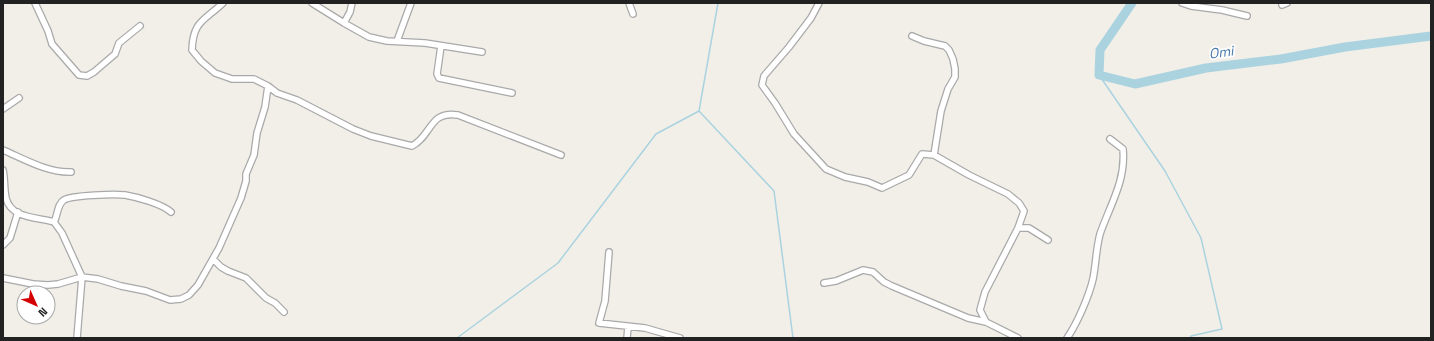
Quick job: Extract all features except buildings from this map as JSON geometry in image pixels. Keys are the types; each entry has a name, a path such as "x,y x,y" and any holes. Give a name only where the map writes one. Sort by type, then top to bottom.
{"street":[{"path":"35,3 48,31 52,44 80,75 83,76 94,72 115,54 119,43 140,26"},
{"path":"223,3 205,17 197,26 193,38 192,50 201,61 215,73 232,79 254,79 268,86 277,93 297,100 353,129 370,136 412,146 419,141 437,118 446,114 451,114 458,115 561,155"},
{"path":"312,3 369,37 386,41 425,43 482,52"},
{"path":"344,23 350,12 352,3"},
{"path":"397,41 411,3"},
{"path":"629,3 633,14"},
{"path":"819,3 806,24 764,76 762,85 794,134 826,169 845,177 868,182 882,188 909,175 922,154 934,155 970,176 1008,194 1019,203 1024,211 1018,228 985,292 980,310 986,322"},
{"path":"1182,3 1247,16"},
{"path":"912,36 924,41 945,46 949,50 953,59 955,69 955,77 948,89 941,111 934,155"},
{"path":"441,46 438,74 439,78 512,94"},
{"path":"3,278 33,284 48,285 58,284 82,277 98,279 121,286 146,291 170,300 181,299 189,295 198,285 213,259 233,219 241,198 246,181 246,174 254,155 257,133 265,107 268,86"},
{"path":"3,109 19,98"},
{"path":"1067,338 1083,308 1093,280 1100,236 1122,177 1124,161 1123,149 1110,139"},
{"path":"3,150 44,167 62,172 71,172"},
{"path":"3,170 6,199 10,206 27,216 54,222 62,233 82,277 77,338"},
{"path":"54,222 57,217 60,204 64,200 78,197 125,196 165,207 171,212"},
{"path":"3,245 10,238 18,212"},
{"path":"1018,228 1030,228 1048,240"},
{"path":"609,252 605,301 599,323 645,328 680,338"},
{"path":"213,259 228,271 246,278 266,298 284,312"},
{"path":"824,283 836,281 863,270 873,272 884,282 892,286 968,318 986,322 1018,338"},
{"path":"627,338 628,327"}],"waterway":[{"path":"718,3 699,111 774,191 793,338"},
{"name":"Omi","path":"1132,3 1100,50 1099,75 1135,84 1206,68 1281,59 1345,47 1431,36"},
{"path":"1099,75 1165,171 1201,238 1222,329 1191,336 1190,338"},
{"path":"457,338 558,263 656,134 699,111"}]}
